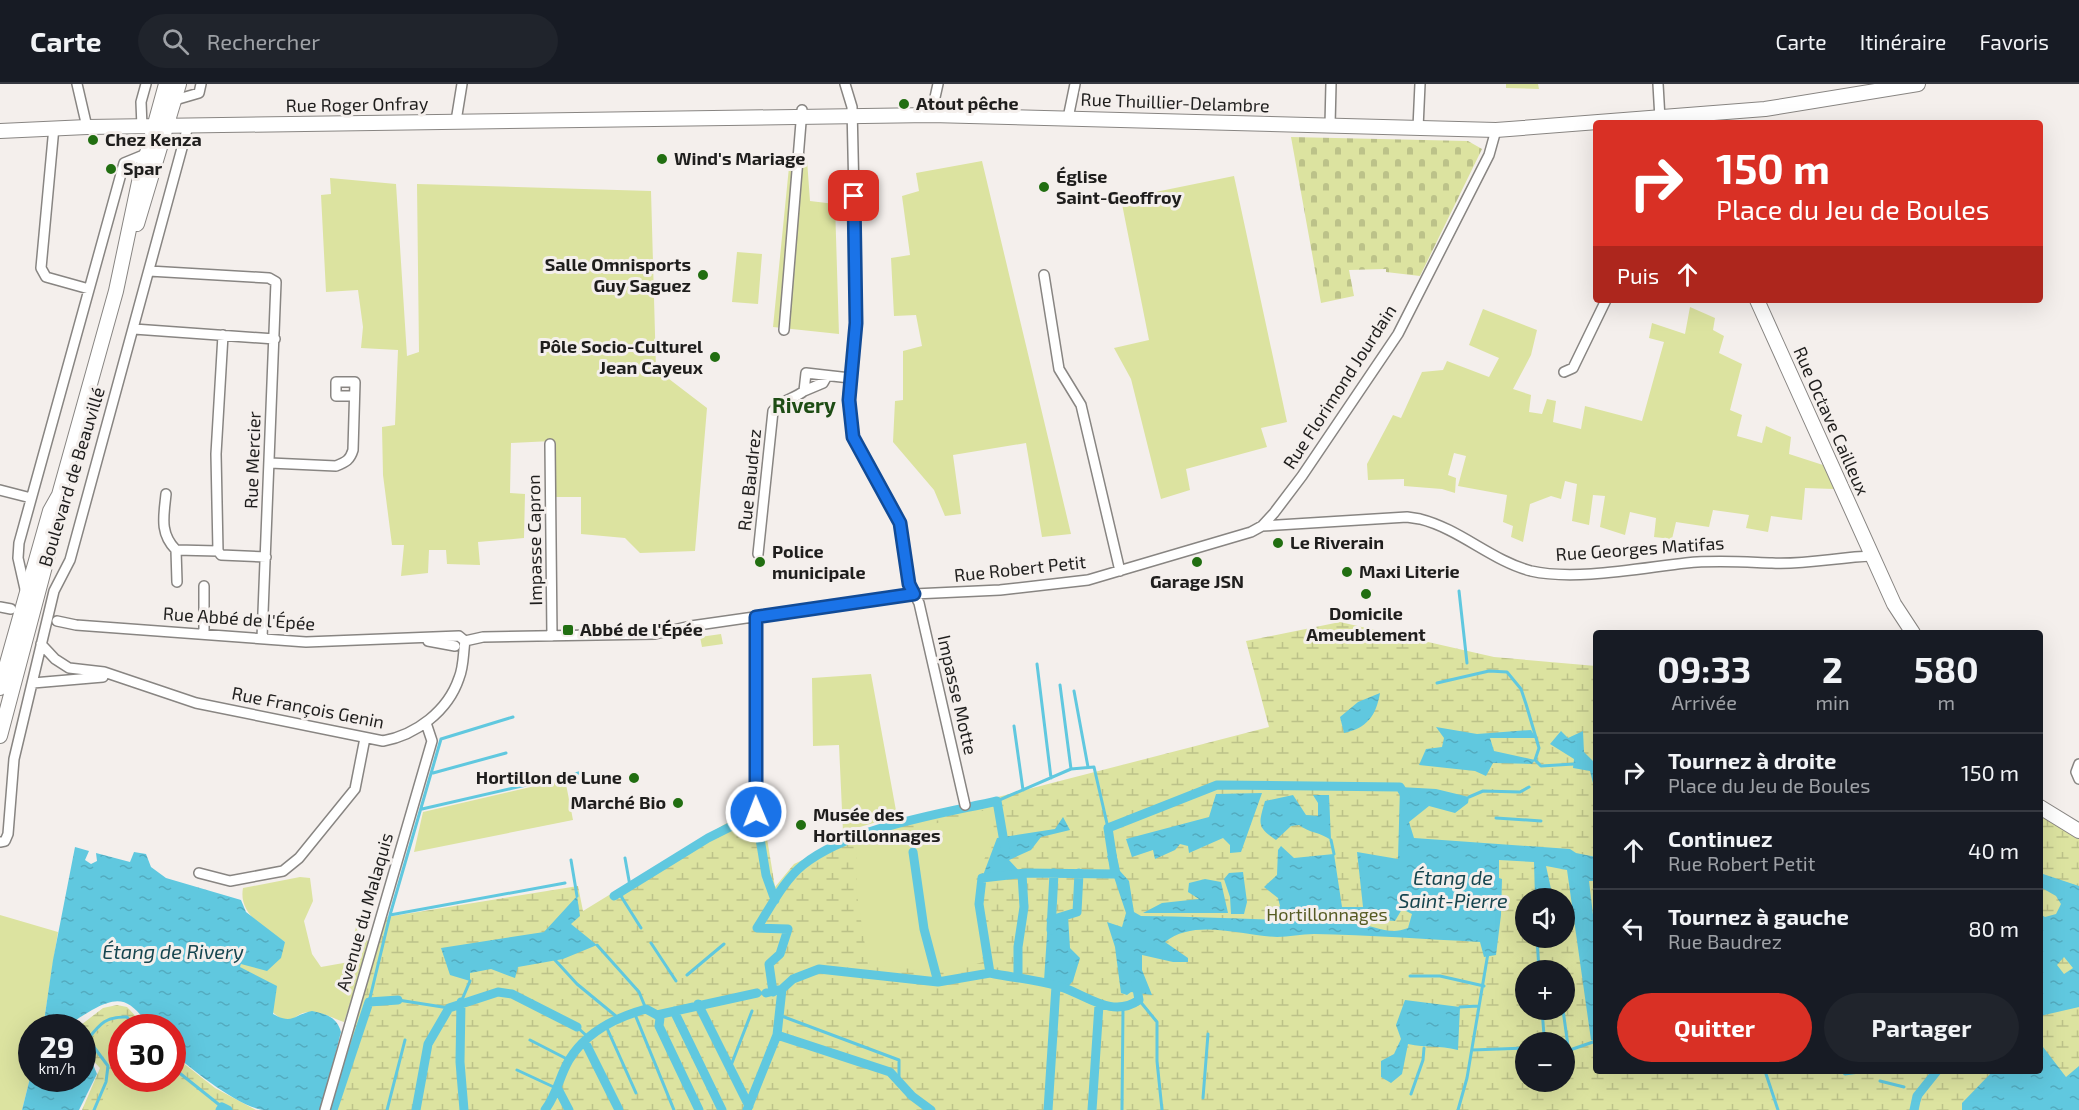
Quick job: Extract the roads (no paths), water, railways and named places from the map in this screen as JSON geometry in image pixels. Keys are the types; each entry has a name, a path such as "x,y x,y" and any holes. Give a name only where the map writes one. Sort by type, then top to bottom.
{"main road":[{"name":"Boulevard de Beauvillé","path":"128,243 130,219 146,154 166,126 166,84"},
{"name":"Boulevard de Beauvillé","path":"0,735 60,510 60,495 128,243 139,219 179,84"},
{"name":"Rue Thuillier-Delambre","path":"1652,120 1749,117 1917,84"},
{"name":"Rue Roger Onfray","path":"0,131 54,127 802,113"},
{"name":"Rue Thuillier-Delambre","path":"802,113 1496,130 1593,124"},
{"name":"Rue Octave Cailleux","path":"1758,303 1872,556"},
{"name":"Boulevard de Beauvillé","path":"0,688 50,511 60,495"},
{"path":"1872,556 1894,604 1911,630"},
{"path":"2043,809 2079,831"}],"street":[{"path":"77,84 87,127"},
{"name":"Boulevard de Beauvillé","path":"2,841 9,823 9,795 14,759 54,591 70,560 149,272 166,126 141,102 146,84"},
{"path":"175,100 199,93 201,84"},
{"path":"456,121 457,102 462,84"},
{"path":"845,84 852,116 856,323 849,400 853,437 900,523 909,584 914,594"},
{"path":"931,115 938,84"},
{"path":"1068,118 1075,84"},
{"path":"1330,125 1331,84"},
{"path":"1418,128 1420,84"},
{"path":"1652,120 1658,84"},
{"path":"784,330 802,113"},
{"path":"54,127 41,268 46,277 89,289"},
{"name":"Rue Florimond Jourdain","path":"1262,526 1302,476 1398,334 1489,155 1496,130"},
{"name":"Boulevard de Beauvillé","path":"25,601 24,575 17,550 31,498 124,164 146,154"},
{"name":"Rue Mercier","path":"149,272 269,279 276,282 262,638"},
{"path":"1044,275 1059,369 1081,405 1120,571"},
{"path":"1564,372 1573,368 1605,303"},
{"path":"134,328 275,339"},
{"path":"223,335 216,454 218,551 221,555 266,557"},
{"name":"Rue Baudrez","path":"804,391 806,373 850,378"},
{"name":"Rue Baudrez","path":"758,554 773,411 783,401 794,399 804,391 823,383 827,376"},
{"path":"270,463 336,466 346,462 351,458 353,450 354,396"},
{"name":"Impasse Capron","path":"550,444 552,636"},
{"path":"0,490 31,498"},
{"path":"166,494 163,528 170,545 176,550 218,551"},
{"name":"Rue Georges Matifas","path":"1262,526 1390,518 1420,519 1511,564 1531,571 1554,574 1661,568 1684,563 1752,560 1773,563 1872,556"},
{"name":"Rue Robert Petit","path":"670,631 914,594 1060,584 1120,571 1233,540 1262,526"},
{"path":"176,550 177,582"},
{"path":"204,586 204,633"},
{"name":"Impasse Motte","path":"914,594 919,603 965,805"},
{"path":"0,607 11,609"},
{"path":"756,617 756,812"},
{"name":"Rue Abbé de l'Épée","path":"57,621 76,625 306,642 420,639 459,643 483,637 670,631"},
{"name":"Rue François Genin","path":"41,644 55,660 69,668 105,672 196,703 383,741 401,738 426,723 438,713 452,695 462,669 459,643"},
{"name":"Rue François Genin","path":"33,683 118,677"},
{"name":"Avenue du Malaquis","path":"325,1110 432,741 426,723"},
{"path":"199,873 230,881 283,871 299,858 355,789 365,738"},
{"path":"2079,764 2076,772 2079,779"}],"water":[{"path":"1380,693 1376,708 1369,720 1359,728 1344,733 1340,717 1358,702"},
{"path":"1436,727 1477,734 1531,730 1536,738 1490,738 1494,751 1535,760 1532,764 1493,763 1486,776 1475,771 1419,765 1426,749 1442,747 1444,738"},
{"path":"1561,731 1568,738 1583,731 1584,752 1593,761 1593,783 1590,771 1573,768 1574,759 1550,744"},
{"name":"Étang de Saint-Pierre","path":"1400,787 1436,789 1469,797 1468,803 1455,813 1429,806 1409,822 1414,838 1570,849 1576,853 1593,856 1593,881 1589,881 1593,915 1593,1040 1591,1040 1575,927 1575,888 1570,888 1567,870 1546,866 1551,888 1535,888 1534,862 1499,860 1499,878 1502,879 1501,915 1496,955 1484,957 1480,942 1309,934 1277,937 1219,930 1190,931 1165,942 1188,958 1188,962 1173,962 1142,955 1142,970 1152,995 1121,993 1115,947 1107,922 1122,927 1126,913 1107,856 1116,853 1120,871 1129,881 1134,912 1141,916 1355,924 1388,931 1408,928 1412,914 1402,909 1395,921 1275,913 1280,906 1278,898 1264,887 1277,875 1278,850 1281,846 1294,858 1334,854 1342,907 1363,907 1357,852 1398,859"},
{"path":"1262,793 1241,852 1230,853 1230,845 1223,838 1189,853 1188,846 1180,844 1175,850 1155,859 1153,850 1132,857 1126,839 1209,817 1216,794"},
{"path":"1293,795 1306,815 1318,816 1318,803 1313,795 1329,795 1331,840 1299,825 1291,826 1276,840 1265,832 1261,820 1265,801"},
{"path":"1063,817 1070,830 1041,837 1031,850 1009,860 1022,874 982,878 997,838 1055,829"},
{"name":"Étang de Rivery","path":"75,847 89,851 85,860 91,864 97,861 96,853 130,862 134,852 146,854 151,867 166,878 241,900 246,912 285,942 281,958 267,971 241,964 240,967 277,986 273,1014 289,1019 312,1011 322,1013 337,1023 341,1032 321,1110 254,1108 203,1078 186,1064 186,1014 140,1014 131,1006 119,1001 103,1005 85,1014 45,1014"},
{"path":"1243,872 1247,902 1244,914 1231,914 1230,897 1224,879 1229,873"},
{"path":"2043,874 2079,886 2079,1007 2043,1015 2043,916 2056,914 2061,904 2056,896 2043,889","holes":["2064,957 2073,968 2064,974 2057,965"]},
{"path":"1205,879 1221,882 1228,913 1143,913 1162,903 1199,899 1188,892 1189,883"},
{"path":"577,896 580,916 571,924 597,945 563,959 518,967 515,978 491,969 470,973 470,981 450,975 441,948 544,932"},
{"path":"1068,916 1070,948 1080,958 1073,981 1066,989 1044,981 1048,919"},
{"path":"1405,1000 1460,1007 1458,1050 1408,1044 1402,1074 1391,1083 1381,1077 1381,1061 1394,1054 1401,1039 1396,1025"},
{"path":"2043,1047 2066,1077 2079,1066 2079,1110 1962,1110 1962,1103 1990,1074 2043,1074"},
{"path":"1934,1074 1940,1074 1923,1094 1917,1110 1914,1110 1920,1091"},
{"path":"26,1092 88,1092 79,1110 22,1110"}],"waterway":[{"path":"1459,591 1467,663"},
{"path":"1037,664 1051,778"},
{"path":"1437,683 1489,671 1507,672 1521,689 1526,704 1539,748 1535,760 1541,766 1574,764"},
{"path":"1060,685 1071,769"},
{"path":"1074,691 1088,767"},
{"path":"369,1002 390,915 441,739 513,717"},
{"path":"1014,726 1023,790"},
{"path":"433,773 506,753"},
{"path":"997,801 1071,769 1094,767 1108,828"},
{"path":"422,809 583,772"},
{"path":"782,989 793,979 819,969 938,982 990,973 979,904 982,878 1026,873 1115,874 1108,828 1217,785 1400,787 1406,797"},
{"path":"1469,797 1483,791 1520,792 1529,787"},
{"path":"773,992 769,964 780,954 788,929 757,928 790,878 803,865 822,852 845,841 896,824 997,801 1005,848"},
{"path":"614,896 708,838 756,814 766,875 775,900"},
{"path":"1496,818 1541,821"},
{"path":"1331,840 1334,854"},
{"path":"913,852 924,929 938,982"},
{"path":"625,858 630,886"},
{"path":"571,860 577,896"},
{"path":"1051,930 1054,873"},
{"path":"1051,920 1077,912 1079,873"},
{"path":"1018,978 1018,947 1024,907 1022,874"},
{"path":"390,915 565,883"},
{"path":"619,893 641,928"},
{"path":"651,943 676,981"},
{"path":"687,975 724,944"},
{"path":"597,945 639,992 646,1009"},
{"path":"1538,948 1538,960"},
{"path":"1458,1110 1467,1078 1488,953"},
{"path":"555,960 577,984 617,1017"},
{"path":"990,973 1055,985 1101,1004 1120,1007 1139,1000 1136,983"},
{"path":"1410,976 1440,976 1484,986"},
{"path":"461,1002 470,981"},
{"path":"1048,1110 1056,986"},
{"path":"747,1110 777,1035 782,989 766,993"},
{"path":"416,1110 428,1044 449,1008 498,992 512,994 577,1027"},
{"path":"757,993 766,993"},
{"path":"545,1110 576,1050 584,1041 613,1021 646,1009 657,1015 757,993"},
{"path":"398,1000 449,1008"},
{"path":"333,1110 369,1002 398,1000"},
{"path":"1139,1000 1157,1022 1157,1061 1162,1110"},
{"path":"461,1002 460,1062 464,1110"},
{"path":"698,1004 749,1106"},
{"path":"1092,1110 1099,1005"},
{"path":"1460,1007 1478,1006"},
{"path":"1122,1110 1123,1007"},
{"path":"674,1011 722,1110"},
{"path":"730,1068 752,1011"},
{"path":"634,1012 674,1110"},
{"path":"657,1015 660,1018 659,1026 699,1110"},
{"path":"779,1015 899,1060 899,1082"},
{"path":"1543,1020 1544,1032"},
{"path":"1564,1020 1566,1032"},
{"path":"108,1021 100,1025 88,1039 108,1066"},
{"path":"606,1026 636,1093"},
{"path":"577,1027 589,1038"},
{"path":"1203,1098 1208,1034"},
{"path":"777,1035 890,1072 912,1096 931,1110"},
{"path":"387,1110 405,1040"},
{"path":"530,1040 569,1060"},
{"path":"585,1042 619,1110"},
{"path":"1575,1048 1593,1042"},
{"path":"1411,1094 1423,1060 1424,1048"},
{"path":"1472,1050 1515,1048"},
{"path":"94,1110 106,1082 108,1066"},
{"path":"517,1070 558,1089"},
{"path":"1766,1074 1778,1110"},
{"path":"1914,1110 1917,1096 1935,1074"},
{"path":"186,1078 222,1107"},
{"path":"1880,1081 1904,1087"},
{"path":"558,1089 569,1110"},
{"path":"220,1110 222,1107 228,1110"}],"place":[{"name":"Atout pêche","path":"904,104"},
{"name":"Chez Kenza","path":"93,140"},
{"name":"Wind's Mariage","path":"662,159"},
{"name":"Spar","path":"111,169"},
{"name":"Église Saint-Geoffroy","path":"1044,187"},
{"name":"Salle Omnisports Guy Saguez","path":"703,275"},
{"name":"Pôle Socio-Culturel Jean Cayeux","path":"715,357"},
{"name":"Le Riverain","path":"1278,543"},
{"name":"Police municipale","path":"760,562"},
{"name":"Garage JSN","path":"1197,562"},
{"name":"Maxi Literie","path":"1347,572"},
{"name":"Domicile Ameublement","path":"1366,594"},
{"name":"Abbé de l'Épée","path":"568,630"},
{"name":"Hortillon de Lune","path":"634,778"},
{"name":"Marché Bio","path":"678,803"},
{"name":"Musée des Hortillonnages","path":"801,825"}],"district":[{"name":"Rivery","path":"804,406"}],"park label":[{"name":"Hortillonnages","path":"1327,915"}]}
